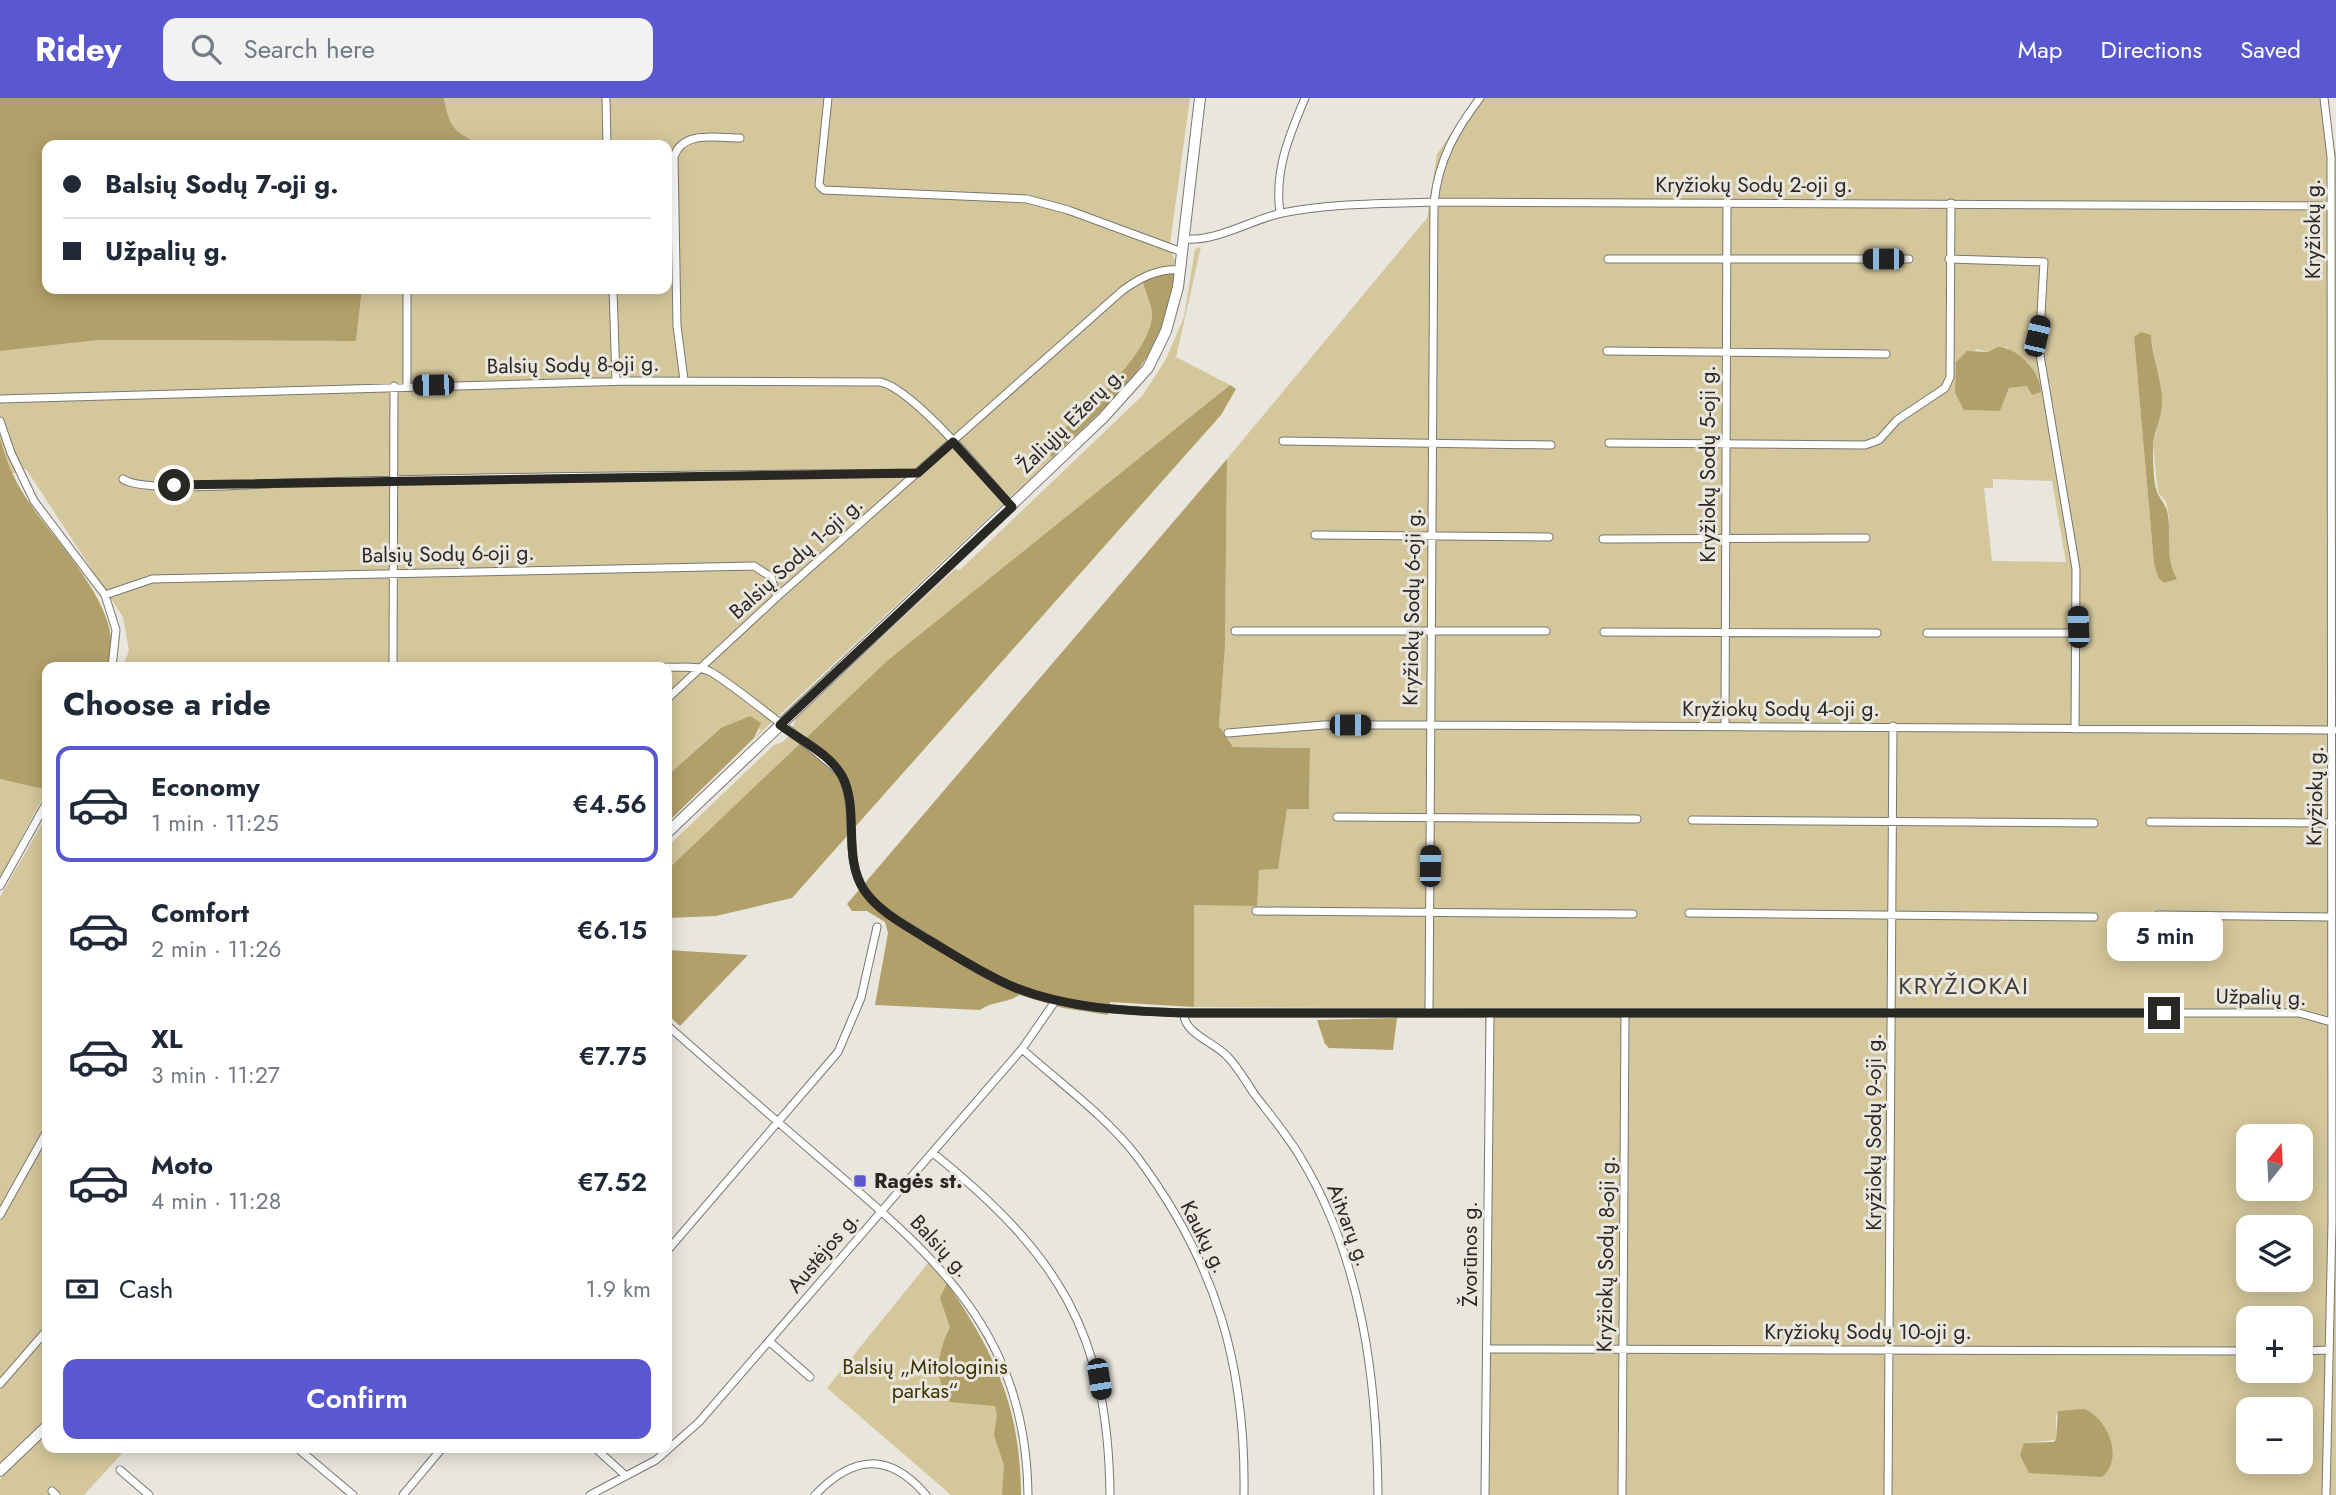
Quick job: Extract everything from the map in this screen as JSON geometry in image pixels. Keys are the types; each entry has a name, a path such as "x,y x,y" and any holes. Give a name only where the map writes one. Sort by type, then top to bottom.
{"main road":[{"name":"Žaliųjų Ežerų g.","path":"672,829 1012,507 1103,418 1148,368 1166,331 1180,270 1200,98"},
{"path":"0,1471 42,1431"}],"street":[{"path":"606,98 607,140"},
{"path":"828,98 819,185 824,190 1027,199 1068,210 1182,252"},
{"path":"1280,213 1278,189 1283,155 1305,98"},
{"name":"Kryžiokų Sodų 6-oji g.","path":"1429,1013 1433,202 1436,179 1450,141 1480,98"},
{"name":"Kryžiokų g.","path":"2324,98 2331,157 2329,205 2333,730 2326,1495"},
{"path":"684,380 677,326 674,157 680,145 689,139 740,138"},
{"name":"Kryžiokų Sodų 2-oji g.","path":"1183,239 1203,239 1280,213 1336,205 1433,202 2329,205"},
{"name":"Kryžiokų Sodų 5-oji g.","path":"1725,726 1727,202"},
{"path":"1609,443 1872,444 1897,420 1945,388 1950,377 1951,204"},
{"path":"1608,259 1909,259"},
{"path":"1949,259 2044,262 2043,303 2037,336 2072,537 2078,633 2075,729"},
{"name":"Balsių Sodų 1-oji g.","path":"672,695 777,597 1123,290 1146,275 1180,270"},
{"path":"407,294 407,386"},
{"path":"613,294 616,381"},
{"path":"1607,351 1886,354"},
{"name":"Balsių Sodų 8-oji g.","path":"0,399 616,381 885,383 914,404 953,442 1012,507"},
{"path":"393,662 394,386"},
{"path":"0,421 15,463 34,501 105,595 116,629 113,662"},
{"path":"1283,441 1551,445"},
{"path":"123,479 133,484 195,486 393,479 918,473"},
{"path":"1315,535 1549,537"},
{"path":"1603,539 1866,538"},
{"name":"Balsių Sodų 6-oji g.","path":"105,595 152,579 754,566 767,572 777,597"},
{"path":"1235,631 1546,631"},
{"path":"1604,632 1877,633"},
{"path":"1927,633 2078,633"},
{"path":"672,667 702,668"},
{"name":"Užpalių g.","path":"702,668 718,677 826,758 842,776 848,803 853,856 863,889 883,910 986,973 1016,988 1056,1000 1114,1010 1184,1013 2299,1013 2332,1022"},
{"name":"Kryžiokų Sodų 4-oji g.","path":"1228,733 1324,725 2333,730"},
{"name":"Kryžiokų Sodų 9-oji g.","path":"1888,1495 1893,726"},
{"path":"0,886 42,811"},
{"path":"1337,817 1637,819"},
{"path":"1692,820 2094,823"},
{"path":"2150,822 2332,823"},
{"path":"1256,911 1633,914"},
{"path":"1689,913 2094,916"},
{"path":"2158,915 2331,917"},
{"path":"672,1245 808,1090 846,1038 862,998 877,927"},
{"name":"Austėjos g.","path":"672,1447 769,1342 933,1153 1022,1049 1056,1000"},
{"name":"Aitvarų g.","path":"1184,1013 1188,1027 1228,1056 1301,1158 1330,1216 1355,1290 1365,1335 1377,1428 1378,1495"},
{"name":"Žvorūnos g.","path":"1485,1495 1490,1013"},
{"name":"Kryžiokų Sodų 8-oji g.","path":"1622,1495 1625,1013"},
{"name":"Balsių g.","path":"672,1029 881,1211 944,1271 994,1346 1012,1384 1019,1412 1028,1495"},
{"name":"Kaukų g.","path":"1022,1049 1137,1157 1172,1212 1204,1272 1219,1309 1237,1372 1244,1426 1244,1495"},
{"path":"0,1215 42,1140"},
{"path":"933,1153 1028,1242 1046,1263 1075,1311 1099,1379 1110,1495"},
{"path":"0,1384 42,1336"},
{"path":"769,1342 810,1377"},
{"name":"Kryžiokų Sodų 10-oji g.","path":"1487,1349 2236,1351"},
{"path":"2313,1351 2329,1350"},
{"path":"303,1453 352,1495"},
{"path":"403,1495 438,1453"},
{"path":"601,1453 625,1475"},
{"name":"Austėjos g.","path":"590,1495 665,1453"},
{"path":"815,1495 841,1471 883,1465 899,1469 926,1495"},
{"path":"120,1470 149,1495"}],"green space":[{"path":"444,98 1190,98 1170,244 1176,267 1143,284 1152,311 1148,332 1125,368 1109,386 1046,445 1052,458 755,738 761,729 721,728 672,772 672,662 124,662 129,651 123,617 26,469 12,474 0,438 0,351 99,340 356,341 361,294 672,294 672,140 471,140 454,128 448,117"},
{"path":"1475,98 2328,98 2333,151 2336,151 2336,1495 1487,1495 1485,1009 1194,1007 1194,905 1259,870 1278,869 1287,809 1309,809 1310,748 1233,747 1219,726 1225,646 1227,459 1427,218 1437,154","holes":["2151,336 2162,405 2153,446 2158,492 2166,502 2169,517 2167,539 2172,572 2154,563 2134,337","2006,347 2028,363 2027,386 2009,388 2000,411 1965,410 1955,393 1976,349 1988,352","1993,479 2052,481 2066,562 1992,561 1984,488 1993,488","2056,1414 2102,1477 2024,1443 2056,1440"]},
{"path":"1201,247 1176,357 1230,385 888,661 672,865 672,842 774,745 787,738 796,718 955,569 960,570 1143,395 1166,359 1184,317 1195,249"},
{"path":"0,779 42,789 42,799 0,878"},
{"path":"42,824 42,1425 0,1466 0,897"},
{"name":"Balsių „Mitologinis parkas“","path":"929,1262 967,1314 996,1371 1014,1431 1021,1495 951,1495 827,1388"},
{"path":"42,1439 42,1453 122,1453 84,1495 0,1495 0,1479"}],"shaded area":[{"path":"0,98 444,98 454,128 471,140 42,140 42,294 361,294 356,341 99,340 0,351"},
{"path":"1176,267 1163,327 1150,352 1116,396 1052,458 1046,445 1110,386 1139,350 1148,332 1152,315 1143,283 1145,278"},
{"path":"2141,332 2151,335 2162,396 2153,443 2154,476 2157,492 2167,512 2170,556 2177,579 2164,583 2158,577 2154,563 2134,337"},
{"path":"1998,347 2013,351 2027,362 2037,377 2041,392 2032,395 2027,386 2009,388 2000,411 1964,410 1955,393 1956,362 1967,351 1988,352"},
{"path":"1230,385 1236,389 1221,415 792,898 716,916 672,918 672,865 887,661"},
{"path":"0,438 23,493 68,553 98,600 108,623 112,646 108,662 42,662 42,789 0,779"},
{"path":"1227,459 1225,646 1219,726 1233,747 1310,748 1309,809 1287,809 1278,869 1259,870 1257,906 1194,905 1194,1007 1110,1002 1108,1015 1063,1008 1019,995 980,1010 875,1005 888,933 885,922 867,911 852,911 847,904"},
{"path":"750,716 761,723 754,738 672,818 672,772 721,728"},
{"path":"672,950 748,955 680,1026 672,1019"},
{"path":"1397,1018 1393,1050 1329,1048 1325,1044 1317,1020"},
{"path":"947,1283 979,1334 1002,1383 1016,1435 1021,1495 1002,1495 1004,1465 994,1435 997,1415 995,1406 950,1402 941,1383 940,1356 950,1327 940,1298"},
{"path":"2084,1409 2100,1420 2106,1429 2112,1450 2109,1469 2102,1477 2029,1473 2020,1455 2024,1443 2053,1442 2056,1440 2058,1411"}],"place":[{"name":"Ragės st.","path":"860,1181"}],"district":[{"name":"KRYŽIOKAI","path":"1964,985"}],"route":[{"path":"174,485 393,479 918,473 953,442 1012,507 780,725 826,758 842,776 848,803 853,856 863,889 883,910 986,973 1016,988 1056,1000 1114,1010 1184,1013 2164,1013"}]}
